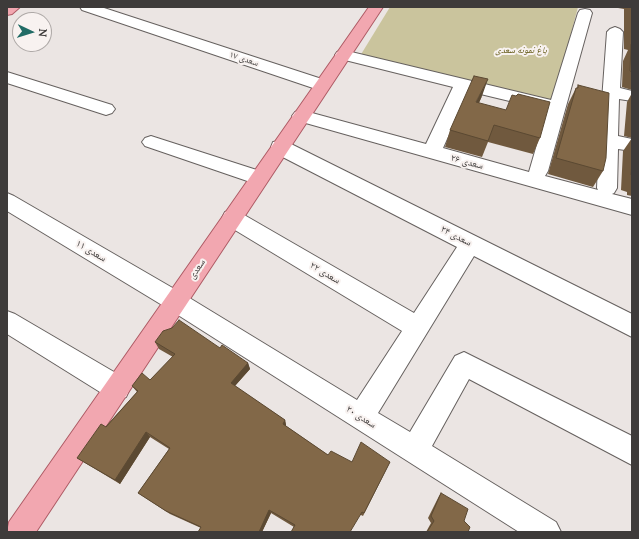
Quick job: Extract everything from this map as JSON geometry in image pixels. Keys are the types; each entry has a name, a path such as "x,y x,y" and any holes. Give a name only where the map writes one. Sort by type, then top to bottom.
{"main road":[{"path":"7,11 13,7"},
{"name":"سعدی","path":"19,532 375,7"}],"street":[{"name":"سعدی ۱۷","path":"87,7 322,85"},
{"path":"538,170 564,98 585,13"},
{"path":"607,188 608,141 606,99 620,54 615,32"},
{"path":"343,55 463,84 564,98"},
{"path":"7,77 106,109"},
{"path":"432,152 463,84"},
{"path":"606,99 632,96"},
{"name":"سعدی ۲۶","path":"301,116 632,207"},
{"path":"608,141 632,145"},
{"path":"151,142 259,178"},
{"name":"سعدی ۲۴","path":"280,147 632,326"},
{"name":"سعدی ۱۱","path":"7,201 175,301"},
{"name":"سعدی ۲۲","path":"232,218 417,327"},
{"path":"361,417 470,244"},
{"name":"سعدی ۲۰","path":"175,301 546,532"},
{"path":"10,328 117,388"},
{"path":"415,450 464,364 632,451"}],"green space":[{"name":"باغ نمونه سعدی","path":"390,7 578,7 553,102 360,56"}],"building":[{"path":"631,45 632,46 632,72 630,71"},
{"path":"474,76 488,79 476,102 506,110 512,95 516,96 518,94 550,102 540,138 494,125 488,141 450,130"},
{"path":"578,85 609,93 606,158 603,171 556,158"},
{"path":"179,320 220,348 222,345 248,363 231,383 285,420 283,424 328,455 331,451 352,462 361,442 390,462 364,513 362,512 350,532 291,532 295,525 269,510 259,532 198,532 201,527 166,511 138,493 170,448 146,432 115,480 77,458 101,424 106,427 138,391 132,386 142,373 150,380 175,354 155,342 163,331 172,328"},
{"path":"441,493 468,509 464,521 470,527 468,532 427,532 434,521 431,516"}]}
